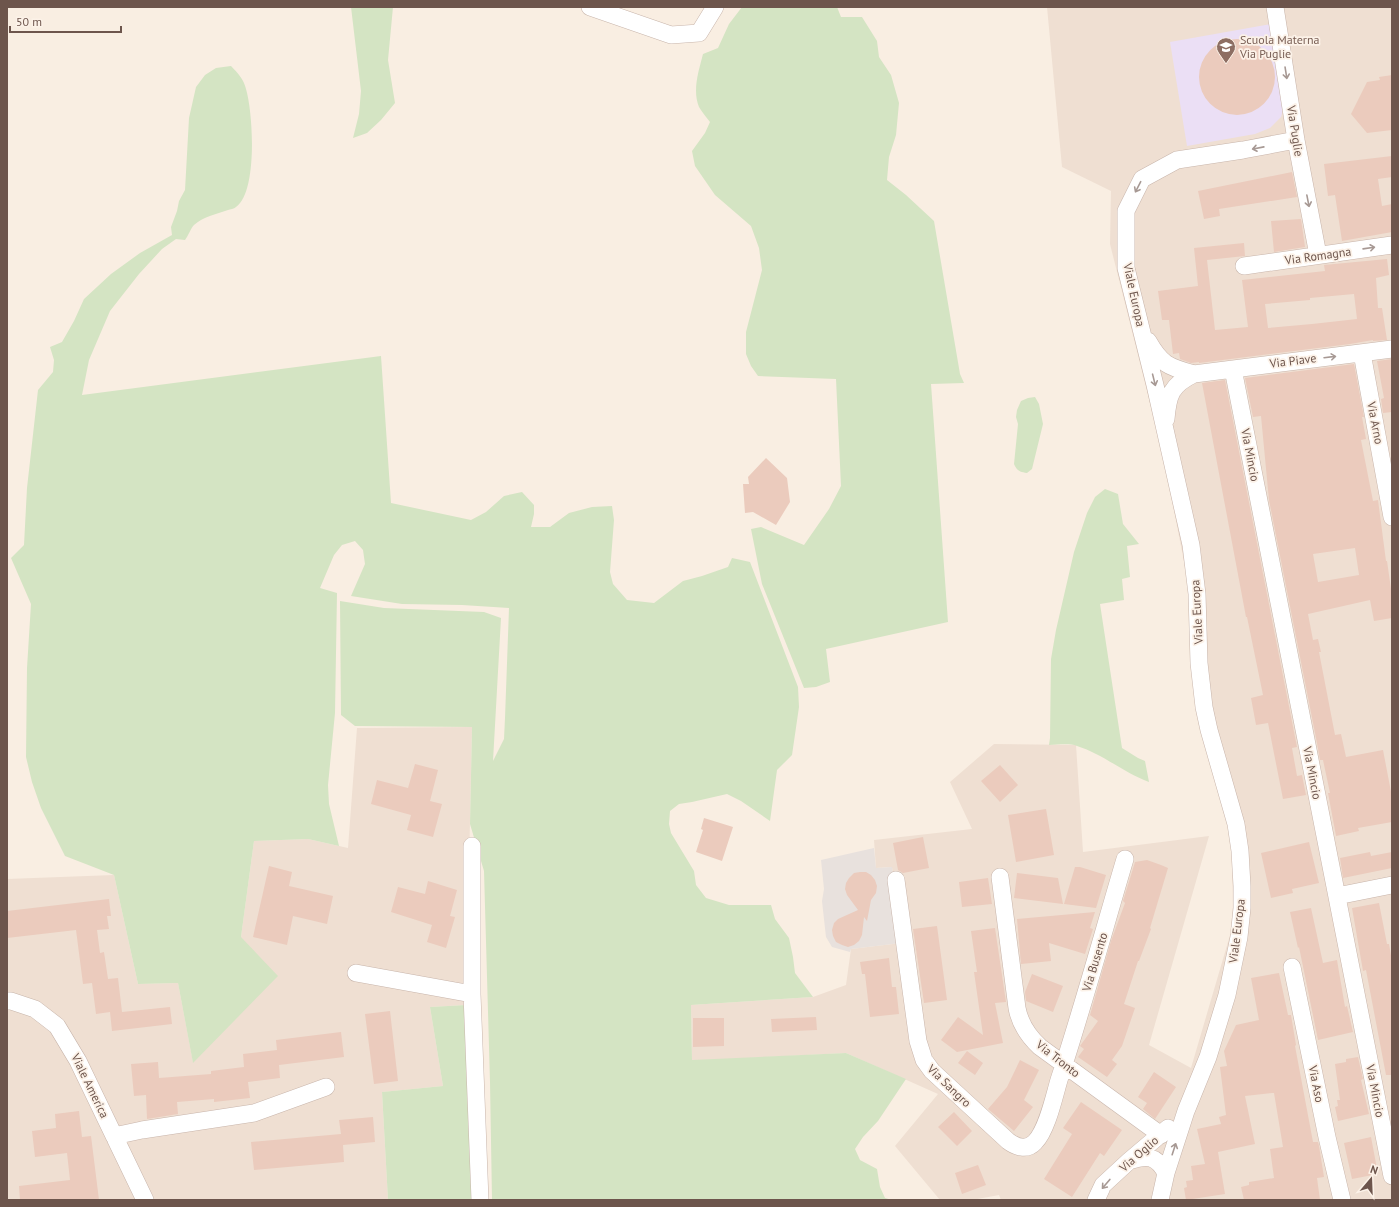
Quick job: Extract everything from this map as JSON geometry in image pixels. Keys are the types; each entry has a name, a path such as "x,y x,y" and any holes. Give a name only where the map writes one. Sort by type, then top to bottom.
{"street":[{"path":"590,7 670,36 699,32 715,7"},
{"name":"Via Puglie","path":"1275,7 1296,140 1318,256"},
{"name":"Viale Europa","path":"1160,1200 1166,1173 1186,1111 1206,1063 1227,995 1239,937 1242,886 1240,851 1236,824 1204,708 1200,674 1199,615 1195,568 1184,511 1126,268 1126,211 1142,179 1177,160 1296,140"},
{"name":"Via Romagna","path":"1244,266 1392,245"},
{"name":"Via Piave","path":"1140,329 1155,354 1163,362 1171,367 1194,374"},
{"name":"Via Piave","path":"1166,433 1168,401 1171,392 1184,378 1194,374 1392,349"},
{"name":"Via Arno","path":"1362,353 1387,462 1392,517"},
{"name":"Via Mincio","path":"1233,369 1392,1176"},
{"path":"472,846 472,994 480,1200"},
{"name":"Via Busento","path":"1064,1065 1125,859"},
{"name":"Via Tronto","path":"1000,877 1020,1019 1024,1029 1036,1043 1064,1065 1161,1135"},
{"name":"Via Sangro","path":"896,880 918,1041 924,1060 932,1071 1008,1141 1014,1145 1022,1147 1033,1145 1042,1133 1064,1065"},
{"path":"1337,896 1392,885"},
{"name":"Via Aso","path":"1292,966 1327,1137 1342,1200"},
{"path":"356,973 472,994"},
{"name":"Viale America","path":"7,1001 35,1009 57,1026 78,1061 145,1200"},
{"path":"114,1136 142,1130 254,1113 326,1087"},
{"name":"Via Oglio","path":"1096,1200 1103,1185 1129,1161 1161,1135 1186,1111"},
{"path":"1129,1161 1141,1157 1150,1158 1159,1162 1166,1173"}],"shaded area":[{"path":"1047,7 1392,7 1392,1200 1001,1200 999,1195 972,1200 940,1200 895,1146 938,1094 846,1053 692,1061 691,1005 813,997 846,985 851,949 901,943 892,867 876,868 874,840 972,829 950,782 994,744 1076,745 1083,852 1209,836 1149,1045 1191,1068 1233,925 1232,835 1191,597 1163,455 1110,244 1111,191 1062,167"},
{"name":"Scuola Materna Via Puglie","path":"1271,24 1285,103 1281,117 1270,128 1255,134 1187,146 1170,42"},
{"path":"472,727 466,1005 430,1007 443,1086 382,1092 388,1200 7,1200 7,879 114,875 138,984 178,983 193,1062 241,937 254,841 308,839 348,848 357,728"},
{"path":"874,848 876,868 892,867 901,943 851,949 850,952 832,947 826,937 822,901 824,889 821,860"}],"green space":[{"path":"351,7 393,7 388,60 395,103 381,120 367,133 353,138 359,114 361,91"},
{"path":"742,7 837,7 841,17 862,17 877,41 879,57 891,75 899,103 896,135 889,157 887,180 934,221 960,374 964,383 931,384 948,622 826,649 830,682 816,687 804,688 762,584 751,529 761,527 804,545 829,509 841,486 836,379 758,376 751,366 746,354 746,332 762,270 759,248 751,226 715,195 695,166 692,151 705,133 710,122 699,107 696,94 698,73 703,54 718,48 729,24"},
{"path":"231,66 236,71 245,86 252,132 251,169 248,185 243,199 236,207 198,222 193,226 185,240 176,239 162,249 139,274 110,311 89,360 82,395 381,356 391,503 471,520 486,512 504,496 522,492 534,505 534,514 531,527 550,527 569,513 592,507 612,506 614,520 610,572 613,584 627,600 654,603 683,581 728,567 732,558 750,562 798,687 799,707 792,755 777,770 770,821 741,801 727,794 679,804 670,811 669,824 671,833 694,871 696,885 706,898 729,905 771,905 775,919 789,938 795,973 813,997 691,1005 692,1060 846,1053 906,1079 878,1121 863,1137 855,1149 860,1160 877,1169 880,1187 885,1198 892,1200 492,1200 484,871 470,824 472,727 355,726 341,715 340,601 384,608 484,612 501,618 493,761 504,739 509,608 462,605 402,604 351,596 365,564 363,550 355,541 342,545 334,555 320,588 337,593 335,713 328,785 329,804 339,846 308,839 254,841 241,937 278,976 193,1063 178,983 138,984 114,875 65,856 41,808 32,782 26,757 27,668 31,604 11,558 24,545 27,488 38,390 53,372 54,360 50,347 62,342 84,299 111,274 140,253 172,235 171,227 179,201 185,190 189,118 196,87 205,75 216,68"},
{"path":"1035,397 1039,404 1043,424 1032,469 1027,473 1019,471 1014,464 1018,424 1016,417 1021,401"},
{"path":"1105,489 1118,494 1123,524 1139,544 1127,546 1130,577 1122,579 1124,600 1100,604 1122,748 1145,761 1149,782 1131,774 1087,749 1063,744 1049,745 1051,659 1056,630 1074,552 1087,513 1095,497"},
{"path":"466,1005 473,1200 388,1200 382,1092 443,1086 430,1007"}],"building":[{"path":"1230,39 1244,39 1258,45 1269,56 1275,70 1275,84 1272,92 1264,104 1258,109 1244,115 1230,115 1216,109 1205,98 1199,84 1199,70 1205,56 1216,45"},
{"path":"1392,75 1392,130 1367,133 1351,114 1367,82 1380,80 1379,77"},
{"path":"1392,156 1392,177 1378,179 1382,206 1392,204 1392,232 1342,241 1335,195 1328,196 1324,164"},
{"path":"1292,172 1297,197 1219,209 1220,216 1204,219 1198,191"},
{"path":"1301,219 1305,247 1274,252 1271,221"},
{"path":"1244,243 1245,256 1207,260 1215,330 1248,327 1242,280 1325,271 1324,265 1387,259 1389,275 1376,278 1378,308 1382,308 1387,340 1373,340 1199,363 1191,363 1180,359 1179,353 1173,354 1169,320 1162,320 1158,291 1198,286 1194,248","holes":["1354,294 1357,319 1268,328 1265,304"]},
{"path":"1392,359 1392,412 1383,413 1381,399 1384,398 1377,361"},
{"path":"1354,364 1364,417 1362,417 1366,439 1361,440 1373,501 1378,500 1386,561 1392,589 1392,618 1374,621 1370,600 1308,614 1313,640 1318,639 1321,652 1319,652 1335,735 1341,734 1346,757 1383,750 1392,797 1392,822 1358,828 1359,831 1336,836 1328,793 1330,793 1323,760 1320,760 1269,500 1261,416 1253,417 1245,378","holes":["1355,548 1359,575 1318,582 1313,554"]},
{"path":"1225,380 1297,747 1292,748 1297,776 1302,775 1306,795 1283,799 1268,723 1256,725 1251,698 1263,695 1246,617 1202,383"},
{"path":"766,458 787,478 790,502 776,525 753,512 745,513 743,484 749,484 748,477"},
{"path":"415,764 438,770 430,801 442,804 433,837 407,830 411,815 371,804 377,780 408,788"},
{"path":"1000,765 1018,785 1000,802 981,781"},
{"path":"1046,809 1054,855 1016,862 1008,815"},
{"path":"704,818 733,827 722,861 696,852 703,830 701,829"},
{"path":"923,837 929,868 903,873 898,870 893,843"},
{"path":"1309,842 1319,883 1292,889 1293,893 1271,898 1261,853"},
{"path":"1370,852 1371,856 1392,852 1392,868 1343,878 1340,858"},
{"path":"1147,860 1168,868 1150,928 1151,929 1138,961 1124,1004 1135,1008 1122,1046 1112,1060 1117,1064 1107,1077 1078,1057 1084,1049 1080,1046 1098,1021 1090,1015 1111,941 1125,903 1123,901 1135,862"},
{"path":"269,866 292,872 289,886 333,896 327,924 293,916 287,945 253,937"},
{"path":"1075,867 1080,867 1106,875 1096,908 1064,904"},
{"path":"866,872 875,880 877,886 876,893 871,900 867,921 864,917 862,935 859,941 848,947 836,942 832,930 834,923 838,919 858,910 847,895 845,889 849,878 854,873"},
{"path":"1017,873 1058,878 1063,904 1014,898"},
{"path":"988,878 992,904 962,907 959,882"},
{"path":"428,881 457,890 450,916 455,917 446,948 427,942 432,925 391,912 398,887 425,894"},
{"path":"109,899 111,916 107,916 109,929 97,930 100,953 104,952 108,979 118,978 122,1012 170,1007 172,1024 112,1031 110,1012 96,1014 92,983 83,984 76,930 7,938 7,911"},
{"path":"1379,903 1392,961 1392,1075 1386,1075 1366,970 1363,971 1352,908"},
{"path":"1311,908 1323,963 1337,960 1345,1007 1347,1006 1353,1032 1318,1040 1299,947 1298,948 1290,912"},
{"path":"1095,912 1090,928 1093,929 1085,954 1049,943 1051,961 1021,964 1017,919"},
{"path":"937,926 947,1000 924,1003 913,929"},
{"path":"995,928 1006,1002 995,1003 1003,1043 957,1052 941,1040 958,1017 983,1035 974,972 977,972 971,931"},
{"path":"889,958 892,987 896,987 899,1014 870,1017 865,974 862,974 860,962"},
{"path":"1279,973 1288,1015 1291,1015 1295,1046 1313,1142 1318,1142 1319,1146 1324,1177 1317,1178 1320,1200 1244,1200 1241,1187 1249,1185 1249,1182 1274,1178 1270,1149 1283,1147 1274,1093 1272,1093 1245,1096 1255,1144 1218,1152 1225,1194 1186,1200 1184,1188 1187,1187 1186,1181 1193,1180 1191,1166 1205,1164 1197,1129 1221,1124 1219,1117 1226,1115 1220,1067 1227,1066 1224,1051 1236,1025 1259,1020 1251,978"},
{"path":"1032,974 1063,986 1053,1012 1026,1001 1025,992"},
{"path":"390,1011 398,1081 374,1084 365,1014"},
{"path":"816,1017 817,1030 772,1032 771,1019"},
{"path":"693,1018 724,1018 724,1046 693,1047"},
{"path":"341,1032 344,1057 279,1065 280,1078 248,1082 250,1098 214,1102 214,1099 177,1102 178,1114 147,1119 146,1095 134,1096 131,1064 158,1062 159,1078 211,1074 211,1071 244,1067 243,1054 277,1050 276,1040"},
{"path":"967,1051 983,1063 975,1075 958,1063"},
{"path":"1358,1057 1363,1079 1361,1080 1369,1114 1338,1121 1335,1107 1338,1106 1337,1100 1340,1100 1335,1064 1346,1062 1346,1059"},
{"path":"1020,1060 1039,1070 1024,1100 1033,1107 1014,1131 988,1109 1007,1087"},
{"path":"1154,1072 1176,1087 1155,1119 1143,1109 1147,1103 1138,1097"},
{"path":"1081,1102 1122,1130 1104,1156 1100,1153 1072,1197 1044,1179 1072,1134 1063,1128"},
{"path":"79,1111 82,1137 91,1136 99,1200 20,1200 19,1186 70,1180 67,1153 35,1157 32,1131 56,1128 55,1114"},
{"path":"954,1112 972,1131 957,1146 938,1127"},
{"path":"373,1117 375,1142 343,1145 344,1162 254,1170 251,1142 341,1134 339,1120"},
{"path":"1371,1137 1378,1174 1352,1179 1344,1143"},
{"path":"978,1165 986,1185 962,1194 955,1173"}],"place":[{"name":"Scuola Materna Via Puglie","path":"1226,64"}]}
